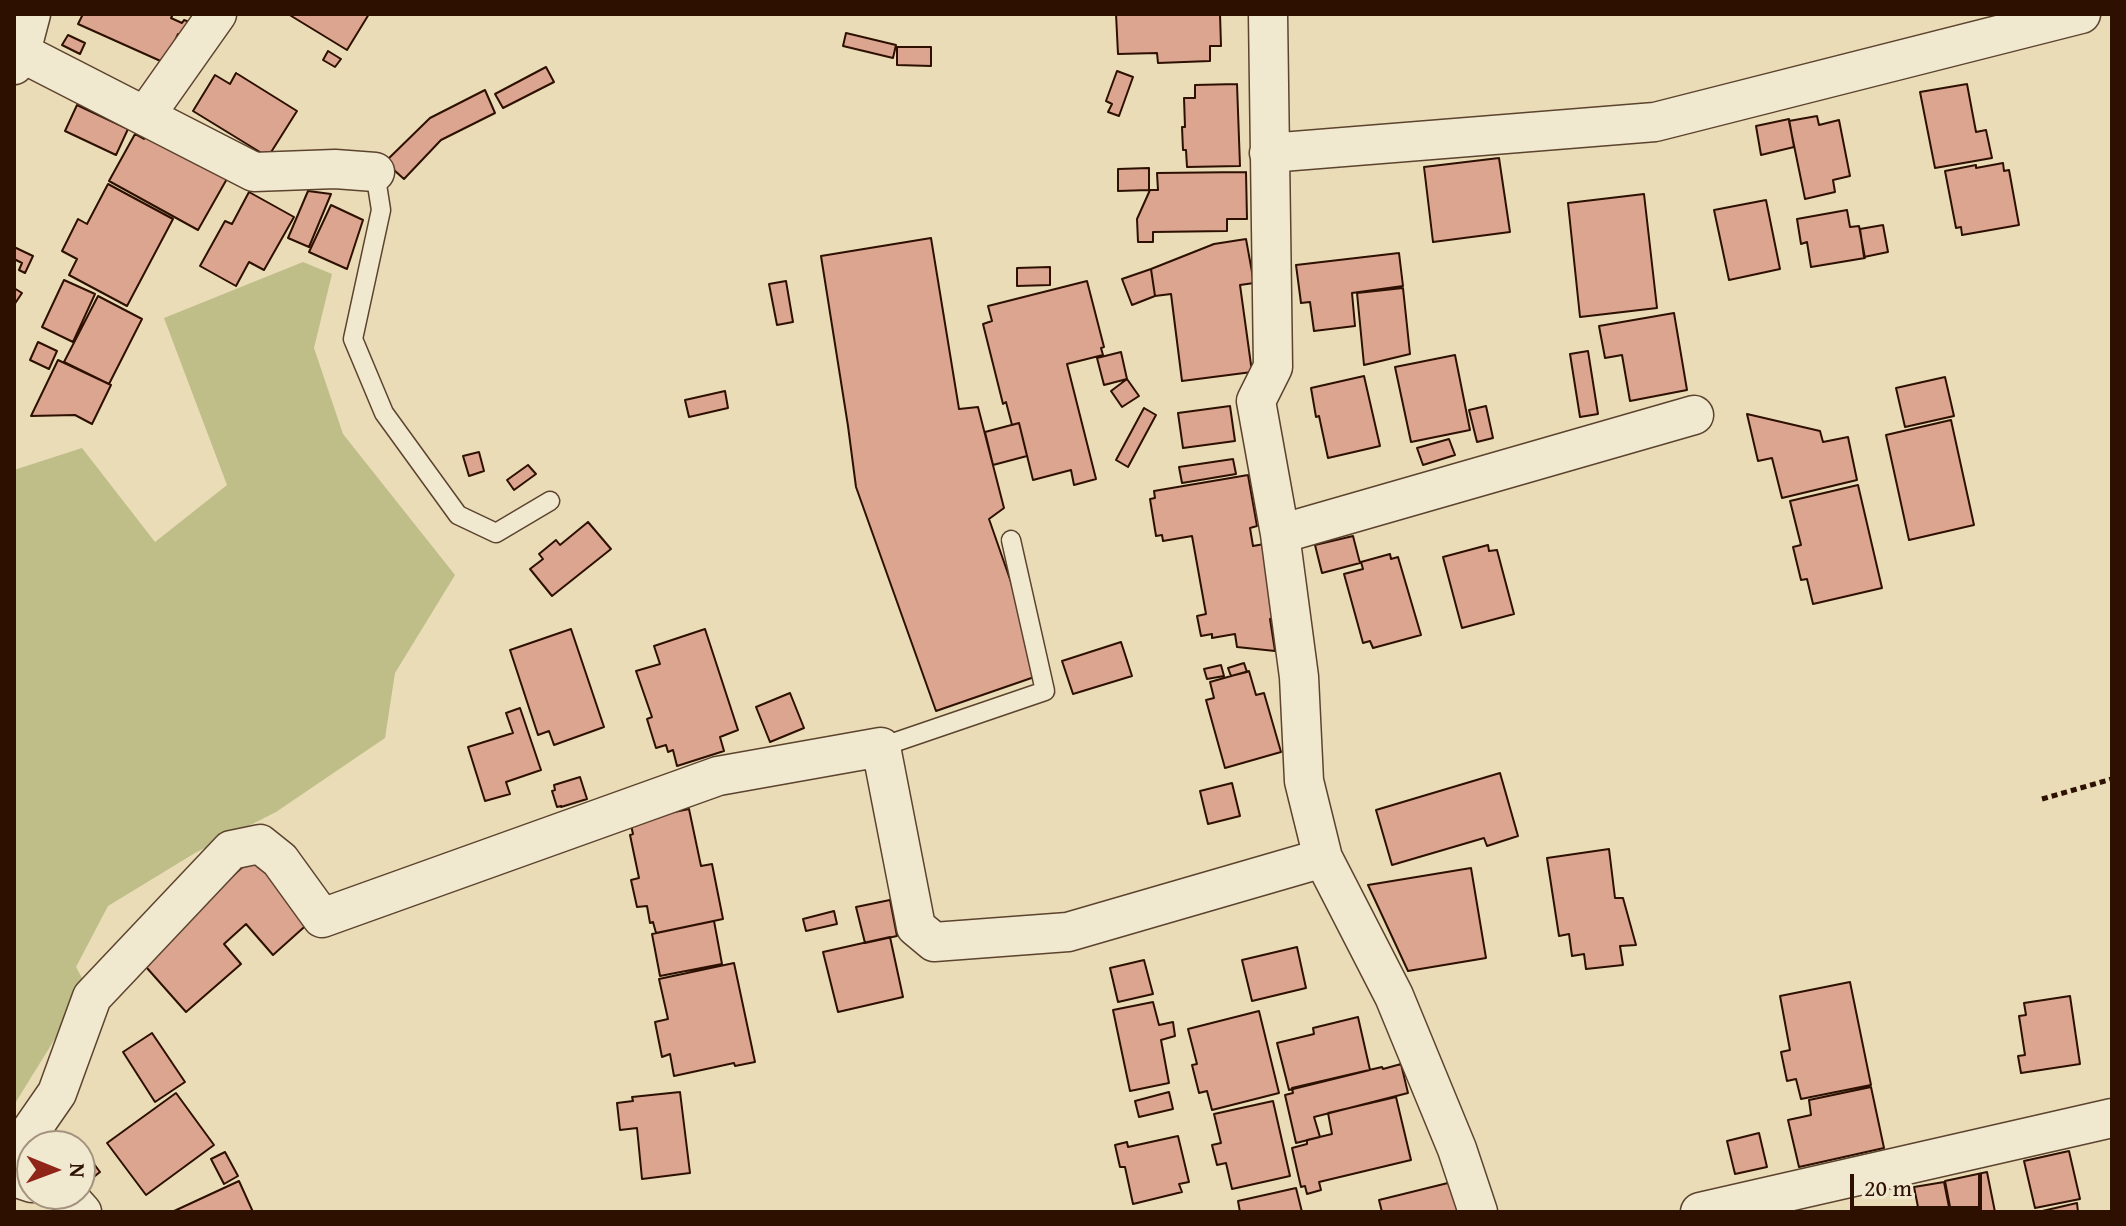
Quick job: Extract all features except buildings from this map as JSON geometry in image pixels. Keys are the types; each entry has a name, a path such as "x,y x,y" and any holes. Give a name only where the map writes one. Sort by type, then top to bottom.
{"street":[{"path":"31,14 16,55 254,172 335,169 375,172"},
{"path":"145,116 217,14"},
{"path":"1268,14 1273,367 1256,401 1280,534 1299,677 1304,781 1323,858 1394,996 1457,1149 1478,1212"},
{"path":"1269,153 1655,122 2081,14"},
{"path":"1280,534 1694,415"},
{"path":"14,1155 57,1093 92,997 231,850 260,844 280,860 322,918 718,776 881,747 916,927 934,942 1068,932 1323,858"},
{"path":"1700,1212 2112,1118"}],"lane":[{"path":"375,172 381,210 353,339 384,413 458,515 496,533 550,501"},
{"path":"881,747 1045,691 1011,540"}],"path":[{"path":"2042,799 2112,779"}],"shaded area":[{"path":"303,262 332,274 314,348 343,434 455,575 395,673 385,738 276,812 195,853 108,906 76,967 87,987 14,1105 14,470 82,448 155,542 227,485 164,318"}]}
